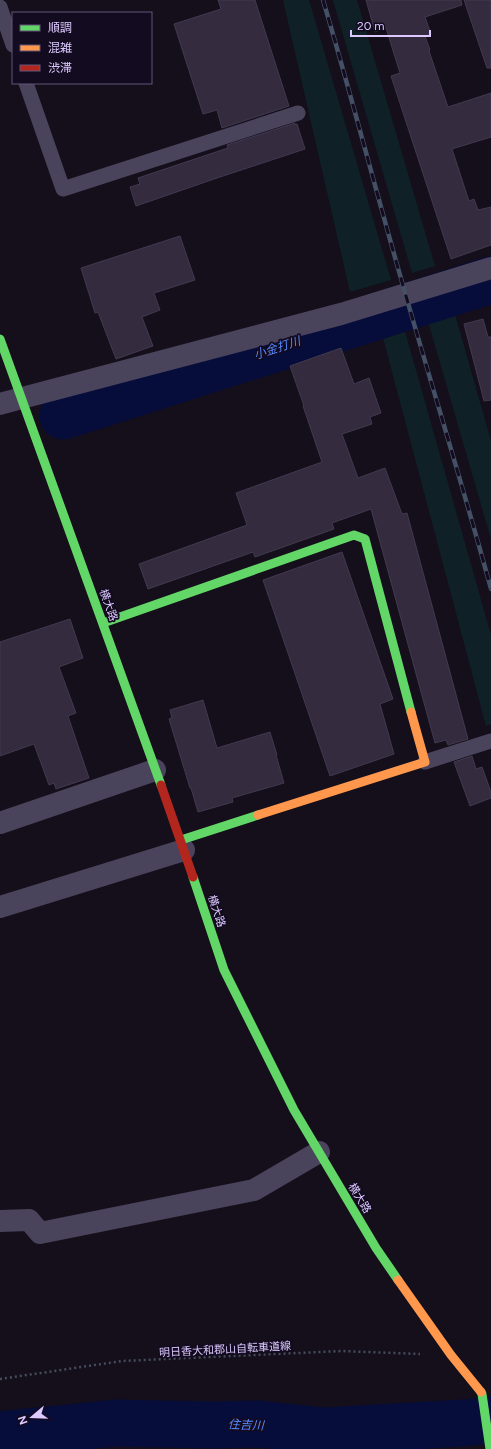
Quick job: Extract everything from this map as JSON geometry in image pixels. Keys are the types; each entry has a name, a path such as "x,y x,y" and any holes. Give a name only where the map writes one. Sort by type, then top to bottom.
{"street":[{"path":"0,404 341,314 491,268"},
{"name":"横大路","path":"0,339 183,845 224,970 294,1110 376,1248 451,1355 482,1394 490,1449"},
{"path":"0,907 425,762 365,539 354,535 102,623"},
{"path":"0,823 155,770"},
{"path":"0,1221 29,1220 40,1233 254,1190 319,1152"}],"lane":[{"path":"0,7 12,42"},
{"path":"26,84 63,189 298,112"},
{"path":"425,762 491,741"}],"path":[{"name":"明日香大和郡山自転車道線","path":"0,1379 122,1361 342,1351 451,1355"}],"shaded area":[{"path":"283,0 309,0 391,280 350,292"},
{"path":"333,0 357,0 435,266 412,273"},
{"path":"454,311 491,441 491,539 427,318"},
{"path":"404,328 491,635 491,724 486,726 382,334"}],"building":[{"path":"218,0 255,0 289,106 222,128 217,110 203,114 174,24 221,9"},
{"path":"366,0 461,0 462,5 425,17 431,34 425,36 448,107 491,93 491,137 452,149 469,201 474,199 478,210 491,207 491,245 451,259 391,76 400,73 386,28 375,32"},
{"path":"464,0 491,0 491,68 487,68"},
{"path":"295,123 295,125 297,124 305,149 136,206 130,187 140,184 138,178 228,148 227,145"},
{"path":"180,236 195,280 154,293 160,310 142,317 153,346 116,359 98,312 95,313 81,268"},
{"path":"483,319 488,337 491,337 491,400 484,401 464,324"},
{"path":"341,348 354,384 369,378 381,413 370,417 372,424 342,434 358,478 385,468 402,514 407,513 468,739 448,745 446,740 435,743 371,509 332,523 334,529 255,557 253,552 148,589 139,564 247,525 236,493 322,462 290,366"},
{"path":"342,552 393,699 380,704 394,754 330,776 263,580"},
{"path":"70,619 83,658 59,667 76,713 68,716 89,778 56,789 54,783 49,785 34,744 0,756 0,642"},
{"path":"203,700 217,748 270,732 284,783 232,798 233,802 198,812 169,719 172,718 170,710"},
{"path":"472,756 476,769 482,767 491,792 491,798 470,806 454,762"}],"waterway":[{"name":"小金打川","path":"63,416 491,280"},
{"name":"住吉川","path":"0,1435 115,1423 214,1425 260,1424 324,1431 491,1420"}],"railway":[{"path":"323,0 402,282 491,589"}],"traffic: fast":[{"path":"0,339 161,785"},
{"path":"103,623 354,535 365,539 411,712"},
{"path":"181,840 258,815"},
{"path":"193,877 224,970 294,1110 376,1248 398,1280"},
{"path":"481,1392 490,1449"}],"traffic: slow":[{"path":"258,815 425,762 411,712"},
{"path":"398,1280 451,1355 481,1392"}],"traffic: jam":[{"path":"161,785 193,877"}]}
